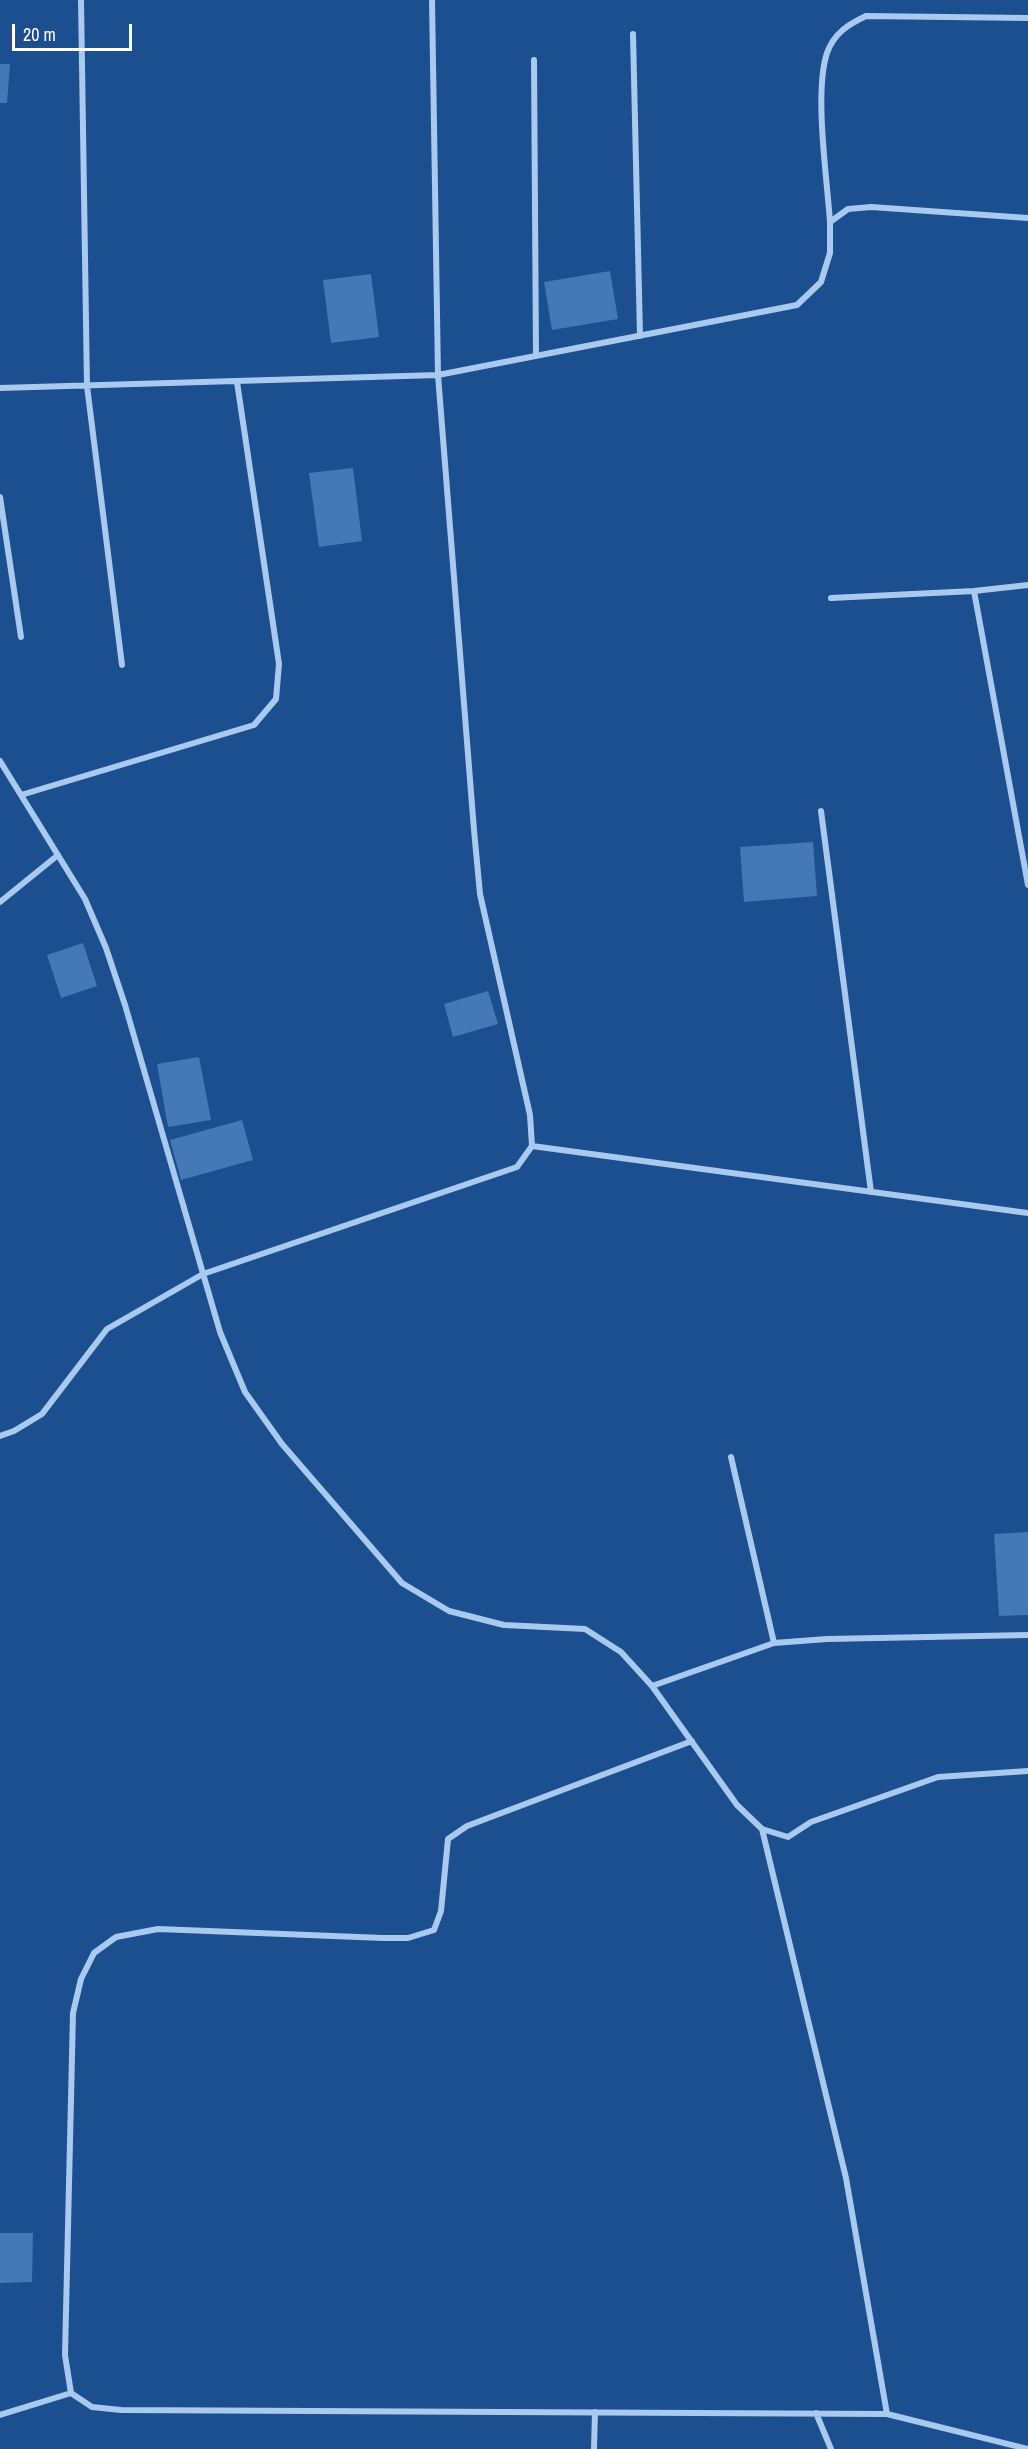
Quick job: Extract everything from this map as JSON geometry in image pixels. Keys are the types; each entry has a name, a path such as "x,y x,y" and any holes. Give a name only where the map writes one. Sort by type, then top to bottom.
{"street":[{"path":"81,0 87,386 122,665"},
{"path":"0,1436 14,1431 42,1414 107,1329 203,1274 517,1167 532,1146 530,1115 480,894 438,375 432,0"},
{"path":"0,388 438,375 797,305 821,282 830,253 821,94 827,52 844,27 866,16 1028,18"},
{"path":"633,34 640,336"},
{"path":"534,60 536,356"},
{"path":"830,222 848,209 871,207 1028,218"},
{"path":"21,795 254,725 276,699 279,664 237,382"},
{"path":"0,497 21,637"},
{"path":"831,598 974,591 1028,585"},
{"path":"974,591 1028,885"},
{"path":"0,761 85,899 106,948 125,1005 220,1332 245,1392 282,1444 402,1584 449,1611 504,1625 585,1629 621,1652 652,1686 737,1805 762,1829 788,1837 812,1822 938,1777 1028,1771"},
{"path":"821,811 871,1192"},
{"path":"0,902 58,855"},
{"path":"532,1146 1028,1213"},
{"path":"731,1457 774,1643"},
{"path":"652,1686 774,1643 827,1639 1028,1635"},
{"path":"692,1741 467,1826 448,1839 441,1911 434,1930 408,1938 383,1938 158,1929 116,1937 94,1953 81,1978 73,2013 65,2355 71,2393 92,2407 121,2409 887,2414 1028,2449"},
{"path":"762,1829 846,2178 887,2414"},
{"path":"0,2415 71,2393"},
{"path":"594,2449 595,2412"},
{"path":"816,2413 831,2449"}],"building":[{"path":"0,64 10,64 7,103 0,103"},
{"path":"610,271 618,319 552,330 544,282"},
{"path":"371,274 379,337 331,343 323,280"},
{"path":"353,468 362,541 319,547 309,473"},
{"path":"813,842 817,896 744,902 740,847"},
{"path":"83,943 97,986 61,998 47,955"},
{"path":"488,991 498,1024 453,1037 444,1004"},
{"path":"199,1057 211,1120 168,1127 157,1064"},
{"path":"242,1120 253,1160 181,1180 170,1140"},
{"path":"1028,1532 1028,1615 999,1616 994,1534"},
{"path":"0,2233 33,2233 32,2282 0,2283"}]}
